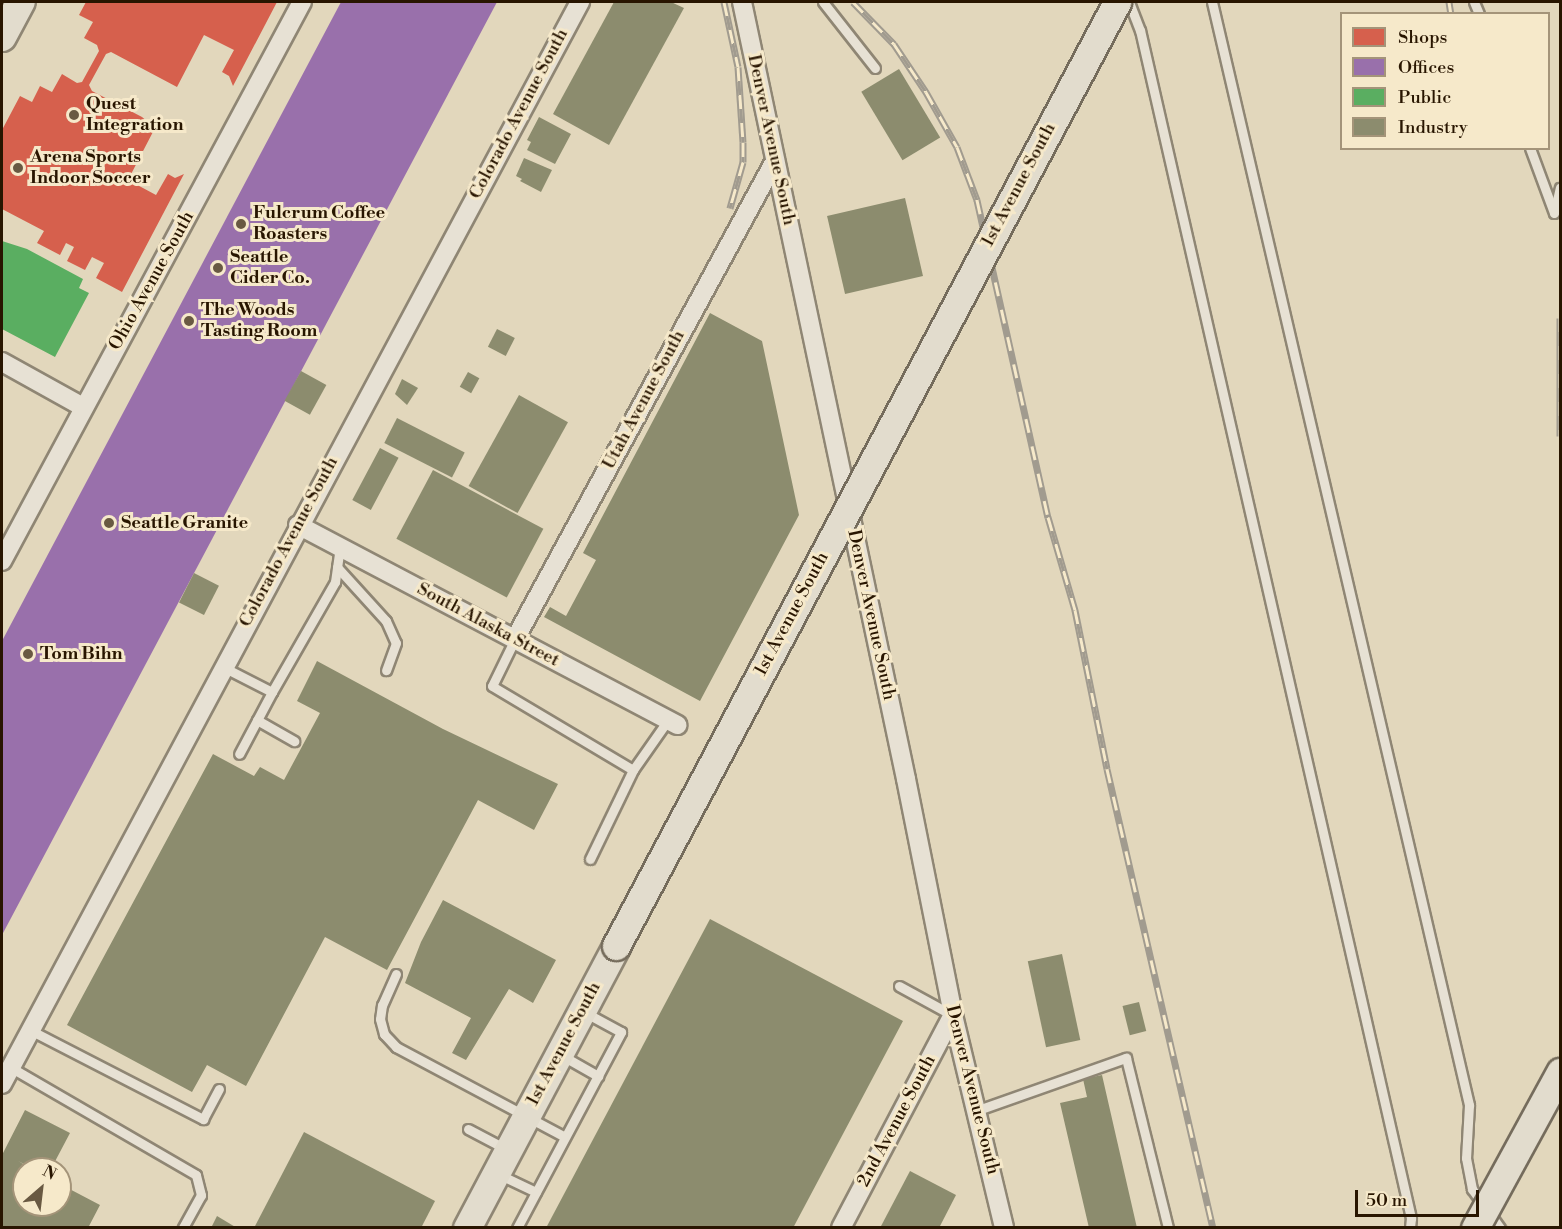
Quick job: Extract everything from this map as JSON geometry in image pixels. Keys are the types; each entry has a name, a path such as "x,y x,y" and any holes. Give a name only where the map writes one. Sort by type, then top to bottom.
{"highway":[{"path":"2,37 21,2"}],"main road":[{"name":"1st Avenue South","path":"467,1227 1117,2"},
{"path":"1475,1227 1560,1072"}],"street":[{"name":"Ohio Avenue South","path":"2,561 302,2"},
{"name":"Colorado Avenue South","path":"2,1084 298,525 580,2"},
{"name":"Denver Avenue South","path":"742,2 906,779 953,1015 978,1110 1004,1227"},
{"name":"Utah Avenue South","path":"515,639 775,161"},
{"path":"2,362 83,407"},
{"name":"South Alaska Street","path":"298,525 673,723"},
{"name":"2nd Avenue South","path":"841,1227 953,1015"}],"lane":[{"path":"823,2 876,68"},
{"path":"1129,2 1140,30 1408,1207 1410,1227"},
{"path":"1212,2 1469,1105 1466,1158 1472,1190 1500,1227"},
{"path":"1531,150 1554,213 1560,188"},
{"path":"239,754 334,582 340,547"},
{"path":"337,567 386,621 396,643 387,670"},
{"path":"515,639 492,686 633,770"},
{"path":"223,667 272,692"},
{"path":"257,720 294,741"},
{"path":"590,859 633,770 673,723"},
{"path":"396,974 382,1005 380,1019 384,1034 390,1041 415,1059 565,1137"},
{"path":"899,986 953,1015"},
{"path":"517,1227 621,1032 582,1011"},
{"path":"30,1030 202,1119 219,1089"},
{"path":"559,1053 598,1076"},
{"path":"978,1110 1126,1058 1168,1227"},
{"path":"10,1067 196,1175 201,1195 183,1227"},
{"path":"468,1129 536,1192"}],"building: Shops":[{"path":"86,2 277,2 233,86 229,76 222,72 234,50 204,35 177,87 111,52 106,54 89,85 92,91 142,117 155,128 128,180 156,195 168,174 175,178 184,174 122,292 96,278 104,263 92,257 85,270 67,261 74,247 66,243 60,255 37,243 44,231 2,209 2,130 20,96 32,102 40,86 52,92 62,74 77,83 82,82 99,51 97,45 84,38 93,22 79,15"}],"building: Offices":[{"path":"341,2 497,2 2,935 2,641"}],"building: Public":[{"path":"2,241 27,249 83,279 79,288 89,293 55,357 2,329"}],"building: Industry":[{"path":"614,2 671,2 684,8 609,145 553,114"},
{"path":"899,69 940,138 902,160 861,92"},
{"path":"539,117 571,134 555,164 527,150 531,142 527,140"},
{"path":"524,158 552,170 541,192 520,181 522,179 516,176"},
{"path":"905,198 923,276 845,294 827,216"},
{"path":"710,313 762,341 799,515 700,701 544,617 550,607 566,616 596,560 583,553"},
{"path":"497,329 515,338 506,356 488,347"},
{"path":"301,371 326,385 310,415 285,401"},
{"path":"468,372 479,378 471,393 460,387"},
{"path":"402,379 418,388 407,405 395,394"},
{"path":"519,395 568,422 518,513 469,486"},
{"path":"397,418 465,453 452,477 384,443"},
{"path":"380,448 399,458 371,510 352,500"},
{"path":"433,470 543,529 507,598 396,539"},
{"path":"194,573 219,586 204,615 179,602"},
{"path":"317,661 443,729 558,784 534,830 478,800 387,970 325,937 246,1086 207,1065 192,1092 67,1025 213,754 254,776 260,767 284,780 320,713 297,701"},
{"path":"443,900 556,960 533,1003 509,989 466,1060 452,1053 471,1018 405,983 421,942"},
{"path":"710,919 903,1021 793,1228 546,1228"},
{"path":"1062,954 1080,1040 1046,1047 1028,961"},
{"path":"1139,1002 1146,1031 1130,1035 1123,1006"},
{"path":"1102,1075 1137,1228 1089,1228 1060,1103 1087,1097 1083,1079"},
{"path":"25,1110 70,1133 57,1157 12,1157 12,1217 72,1217 72,1190 100,1205 88,1228 2,1228 2,1155"},
{"path":"304,1132 435,1201 421,1228 254,1228"},
{"path":"910,1171 956,1195 939,1228 880,1228"},
{"path":"217,1216 237,1228 211,1228"}],"railway":[{"path":"724,2 738,67 743,142 743,162 730,208"},
{"path":"853,2 894,44 926,92 957,147 977,200 1048,517 1075,610 1107,769 1213,1228"},
{"path":"1449,2 1451,12"},
{"path":"1560,318 1560,436"}],"place":[{"name":"Quest Integration","path":"74,115"},
{"name":"Arena Sports Indoor Soccer","path":"18,168"},
{"name":"Fulcrum Coffee Roasters","path":"241,224"},
{"name":"Seattle Cider Co.","path":"218,268"},
{"name":"The Woods Tasting Room","path":"189,321"},
{"name":"Seattle Granite","path":"109,523"},
{"name":"Tom Bihn","path":"28,654"}]}
